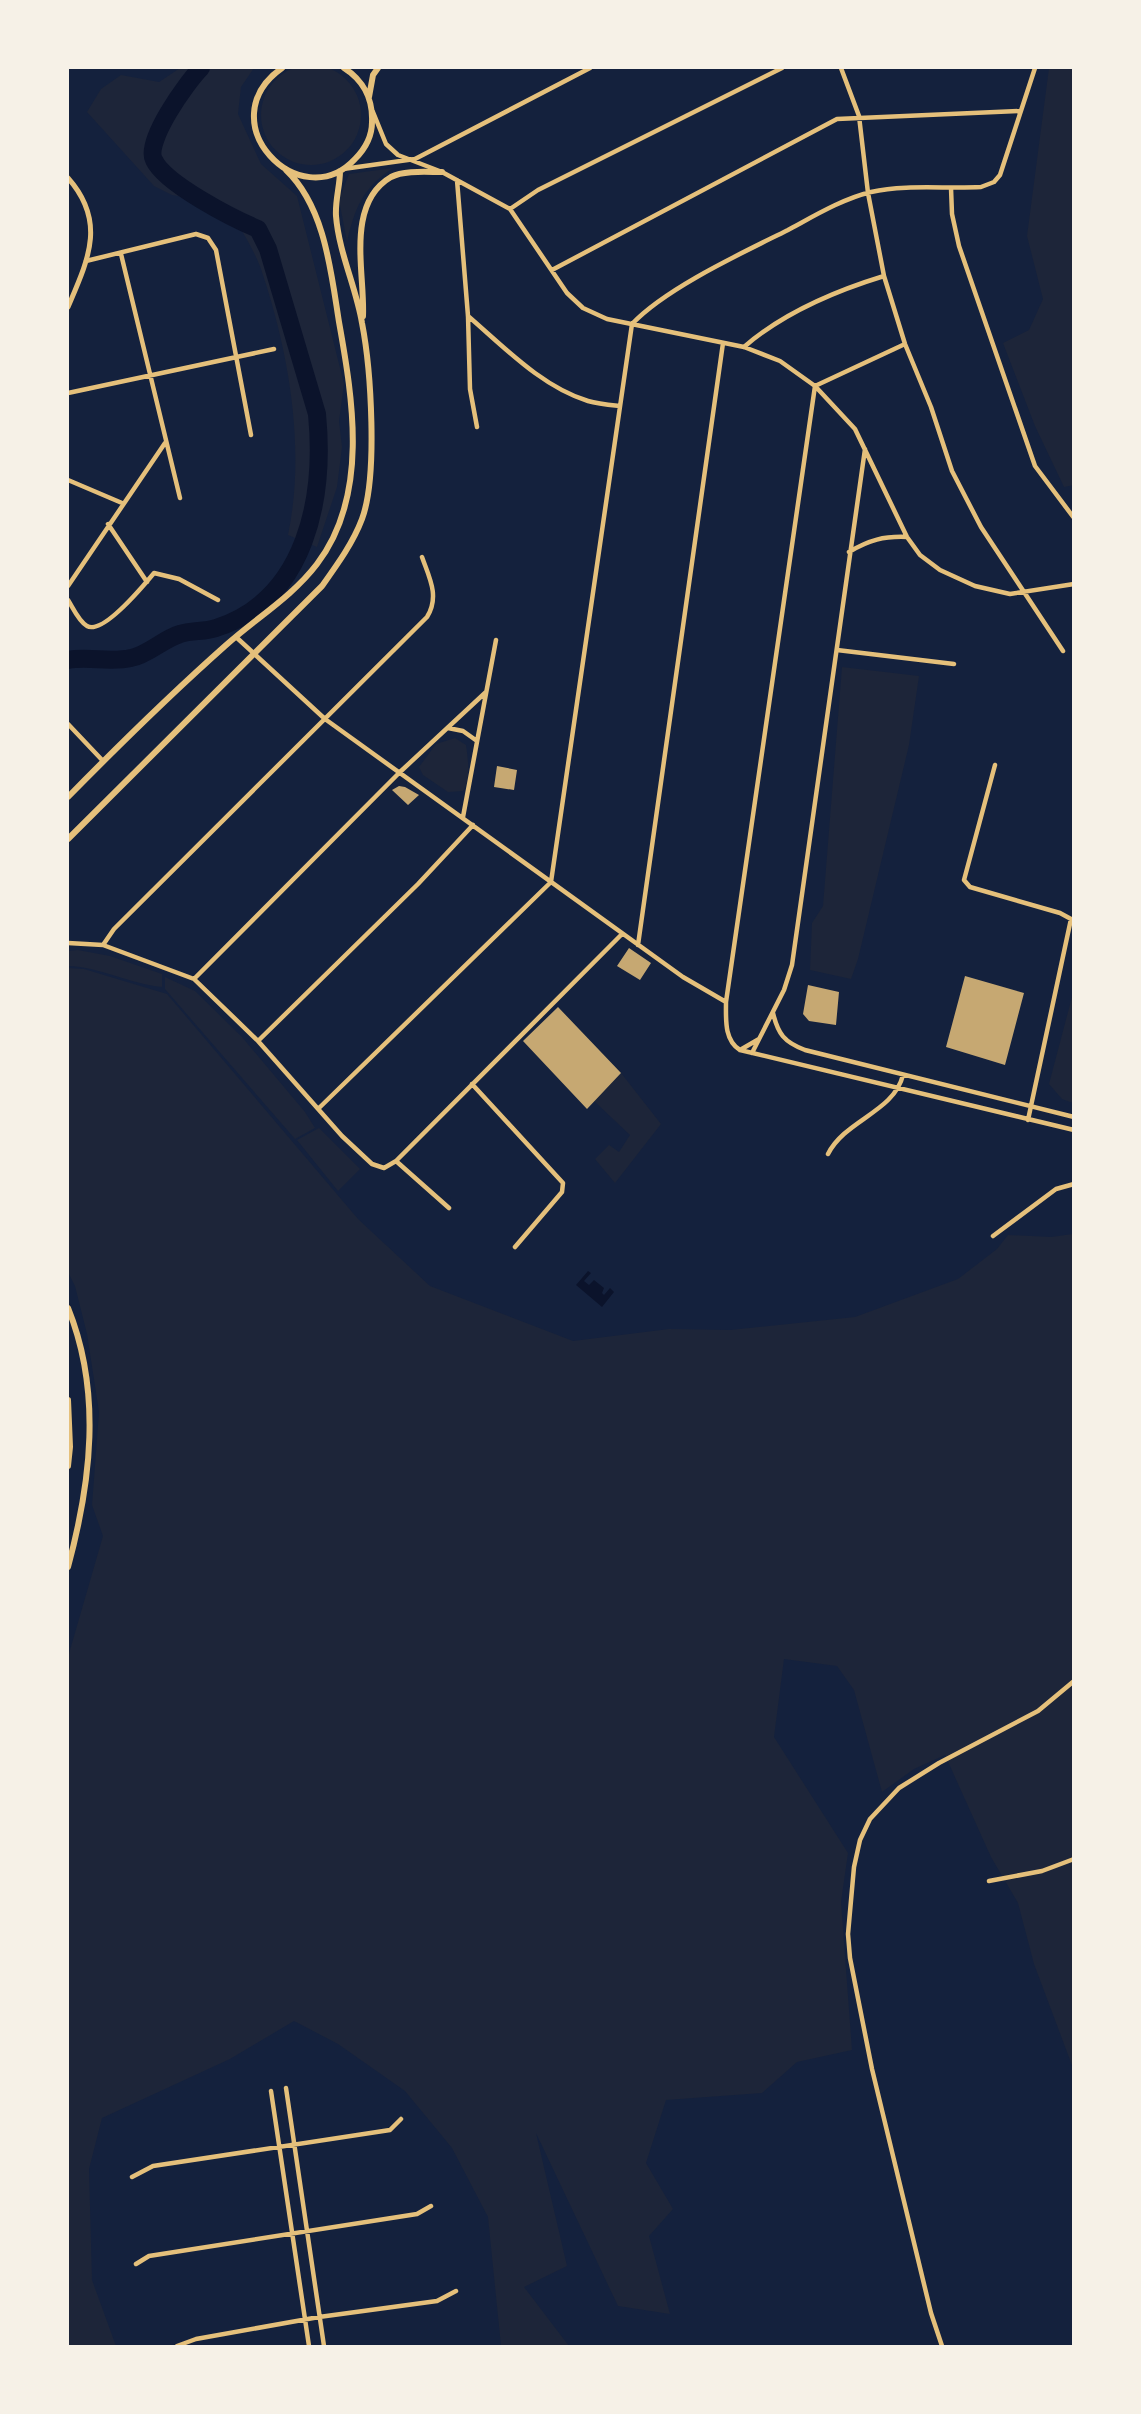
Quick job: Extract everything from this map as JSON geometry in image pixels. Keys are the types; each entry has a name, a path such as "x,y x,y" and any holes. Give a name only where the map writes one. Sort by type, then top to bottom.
{"main road":[{"path":"68,797 103,761 236,637 286,596 316,565 329,546 339,524 350,485 352,463 350,382 335,297 324,246 308,198 300,183 265,152 255,125 258,97 264,85 282,68"},
{"path":"286,170 305,176 324,176 341,170 362,151 369,139 372,109 369,98 362,85 344,68"},
{"path":"369,98 373,75 378,68"},
{"path":"341,170 336,199 339,238 362,323"},
{"path":"68,839 322,586 345,552 363,518 369,492 372,448 362,323 362,233 369,200 393,176 442,172"},
{"path":"68,1308 83,1359 89,1410 90,1451 86,1493 68,1567"},
{"path":"68,1400 70,1447 68,1466"}],"street":[{"path":"341,170 415,159 590,68"},
{"path":"510,209 538,190 782,68"},
{"path":"841,68 859,116 868,193 884,276 905,344 931,406 952,471 981,527 1063,651"},
{"path":"318,1109 551,882 632,324 642,314 673,293 748,251 835,206 868,193 889,189 981,186 994,182 1000,175 1035,68"},
{"path":"372,109 386,144 398,155 415,159 442,172 510,209 567,293 583,308 607,319 744,347 780,361 815,386 855,429 866,447 907,537 920,555 958,580 994,592 1025,593 1074,584"},
{"path":"552,270 837,119 859,116 1020,111"},
{"path":"68,178 81,195 89,213 92,232 86,261 68,307"},
{"path":"456,180 468,316 470,389 477,427"},
{"path":"951,188 952,214 959,246 1035,466 1071,509 1074,518"},
{"path":"86,261 195,234 208,238 212,242 216,250 237,356 250,435"},
{"path":"121,254 180,498"},
{"path":"744,347 767,327 858,284 884,276"},
{"path":"468,316 535,373 560,388 588,401 620,406"},
{"path":"638,945 723,343"},
{"path":"815,386 905,344"},
{"path":"68,393 274,349"},
{"path":"815,386 726,1002 728,1032 731,1041 740,1050 1074,1130"},
{"path":"68,585 165,443"},
{"path":"752,1053 773,1013 792,965 849,552 866,447"},
{"path":"68,480 122,503"},
{"path":"108,524 147,582"},
{"path":"849,552 866,542 886,536 907,537"},
{"path":"103,945 130,913 422,622 433,607 434,595 422,556"},
{"path":"68,600 84,625 93,628 105,622 154,573 179,579 218,600"},
{"path":"236,637 325,719 622,934 683,977 726,1002"},
{"path":"463,817 496,640"},
{"path":"837,650 954,664"},
{"path":"194,979 400,772 486,692"},
{"path":"68,724 103,761"},
{"path":"448,728 463,731 477,741"},
{"path":"995,765 964,880 970,887 1060,913 1071,919 1028,1120"},
{"path":"258,1041 418,884 473,825"},
{"path":"68,943 103,945 194,979 258,1041 342,1136 378,1167 389,1166 396,1161 622,934"},
{"path":"773,1013 778,1030 790,1045 1074,1117"},
{"path":"740,1050 759,1039"},
{"path":"828,1154 844,1132 898,1093 903,1075"},
{"path":"472,1084 560,1177 564,1188 515,1248"},
{"path":"396,1161 449,1208"},
{"path":"993,1236 1056,1189 1074,1184"},
{"path":"942,2346 931,2313 856,1994 848,1934 854,1867 860,1840 870,1819 899,1788 939,1763 1038,1711 1074,1681"},
{"path":"990,1881 1042,1871 1074,1859"},
{"path":"286,2088 324,2346"},
{"path":"271,2091 309,2346"},
{"path":"132,2177 153,2166 390,2130 401,2119"},
{"path":"136,2264 149,2256 417,2214 431,2206"},
{"path":"177,2346 196,2339 320,2317 437,2301 456,2291"}],"shaded area":[{"path":"311,65 330,69 346,80 357,96 361,115 357,134 346,150 330,161 311,165 292,161 276,150 265,134 261,115 265,96 276,80 292,69"},
{"path":"180,68 254,68 241,87 238,114 261,164 297,196 344,384 339,421 342,447 337,487 317,547 288,535 295,468 292,400 280,333 261,269 250,244 226,205 172,195 154,186 87,112 101,89 121,75 159,82"},
{"path":"1049,68 1074,68 1074,485 1064,487 1035,426 1003,343 1029,330 1043,299 1027,236"},
{"path":"393,168 374,183 362,199 353,218 347,242 339,200 349,174"},
{"path":"842,667 919,676 909,745 858,959 851,979 810,970 812,923 823,906"},
{"path":"455,738 466,745 468,775 463,791 448,792 423,775 419,767 436,744"},
{"path":"78,950 110,956 162,974 162,987 138,983 92,969 68,966 68,951"},
{"path":"68,968 84,969 167,994 358,1219 430,1286 573,1341 669,1329 730,1330 855,1317 958,1279 997,1249 1008,1235 1051,1237 1073,1234 1073,2068 1034,1964 1018,1903 991,1857 945,1755 914,1769 882,1792 854,1690 837,1666 784,1659 774,1737 848,1853 841,1902 852,2050 797,2062 762,2093 666,2100 646,2163 673,2209 649,2236 670,2314 618,2306 536,2133 567,2266 524,2287 569,2346 501,2346 488,2217 452,2148 405,2091 338,2044 294,2021 230,2059 102,2118 89,2169 92,2280 116,2346 68,2346 68,1657 103,1536 92,1505 99,1412 87,1334 75,1286 68,1272"},
{"path":"165,977 195,991 242,1037 305,1112 315,1128 295,1139 165,989"},
{"path":"1073,993 1074,1103 1062,1099 1049,1084"},
{"path":"621,1073 661,1124 615,1183 595,1159 609,1145 619,1152 630,1135 594,1101"},
{"path":"319,1128 360,1169 338,1191 297,1140"},
{"path":"588,1271 591,1273 584,1281 589,1285 594,1280 604,1288 602,1293 604,1295 610,1288 614,1292 602,1307 576,1285"}],"building":[{"path":"497,766 517,770 514,790 494,787"},
{"path":"399,786 419,795 408,805 392,790"},
{"path":"629,948 651,963 640,980 617,966"},
{"path":"965,976 1024,993 1005,1065 946,1047"},
{"path":"808,985 839,992 836,1025 809,1021 803,1014"},
{"path":"558,1007 621,1073 587,1109 523,1041"}],"waterway":[{"path":"68,660 131,658 143,654 174,636 216,628 247,614 271,594 290,569 304,541 313,511 319,446 317,414 268,249 258,229 185,190 172,180 154,160 155,140 168,113 201,68"}]}
